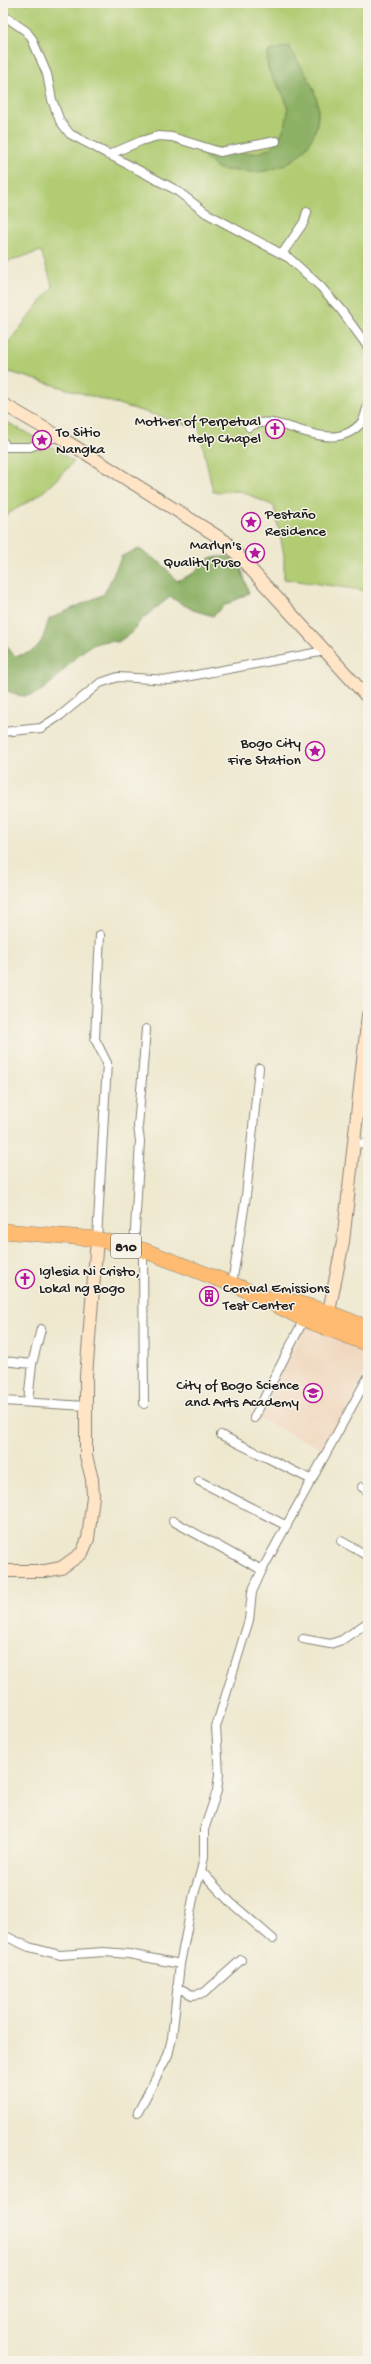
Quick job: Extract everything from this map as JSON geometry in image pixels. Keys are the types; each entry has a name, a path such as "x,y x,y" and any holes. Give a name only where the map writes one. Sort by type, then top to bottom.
{"highway":[{"name":"810","path":"3,1231 97,1239 138,1249 237,1286 330,1313 368,1328"},
{"name":"810","path":"237,1286 324,1328 368,1344"},
{"path":"341,1334 348,1320"}],"main road":[{"path":"3,404 57,435 225,541 368,698"},
{"path":"324,1328 330,1313 343,1242 353,1143 365,1065 368,1015"},
{"path":"3,1571 45,1571 61,1568 82,1553 88,1539 93,1496 92,1479 86,1456 86,1376 97,1239"}],"street":[{"path":"3,15 26,31 32,39 47,74 52,100 60,121 70,134 176,190 206,213 231,228 282,254 321,287 341,310 368,347"},
{"path":"108,155 158,136 172,137 220,152 276,141"},
{"path":"282,254 304,222 307,212"},
{"path":"249,427 260,422 326,437 344,435 362,422 368,405"},
{"path":"3,443 5,447 30,447 57,435"},
{"path":"3,732 41,728 61,715 100,683 118,677 169,680 325,651"},
{"path":"97,1239 106,1063 95,1039 100,935"},
{"path":"144,1404 138,1249 140,1141 138,1127 146,1029"},
{"path":"237,1286 259,1068"},
{"path":"353,1143 368,1144"},
{"path":"254,1418 304,1319"},
{"path":"28,1402 32,1364 41,1329"},
{"path":"3,1361 32,1364"},
{"path":"138,2112 168,2055 172,2038 180,1964 189,1914 201,1872 204,1830 217,1791 219,1774 216,1727 249,1620 252,1592 262,1570 368,1377"},
{"path":"3,1401 86,1406"},
{"path":"221,1435 312,1480"},
{"path":"199,1481 287,1526"},
{"path":"173,1521 262,1570"},
{"path":"340,1541 368,1556"},
{"path":"303,1639 330,1644 342,1640 368,1622"},
{"path":"201,1872 230,1902 273,1939"},
{"path":"3,1935 29,1947 60,1955 104,1952 129,1954 180,1964"},
{"path":"177,1987 192,1995 204,1993 241,1960"}],"shaded area":[{"name":"City of Bogo Science and Arts Academy","path":"306,1323 368,1348 368,1367 326,1451 258,1418"}],"green space":[{"path":"3,3 368,3 368,591 284,579 284,555 274,506 240,491 213,492 199,428 3,370 3,349 53,287 41,251 3,263"},
{"path":"289,46 311,83 317,99 317,124 312,138 304,150 294,159 267,171 252,172 224,170 216,167 204,156 215,148 241,153 259,152 266,150 279,138 286,122 288,109 280,89 269,72 267,62 269,51"},
{"path":"3,420 54,448 74,462 42,493 3,517"},
{"path":"139,549 162,564 177,581 192,574 210,558 229,556 241,568 249,593 225,605 213,616 193,610 170,597 142,619 131,633 118,642 102,642 88,647 43,690 31,695 17,695 3,688 3,640 14,656 35,649 42,640 49,619 104,594 122,556"}],"place":[{"name":"Mother of Perpetual Help Chapel","path":"275,429"},
{"name":"To Sitio Nangka","path":"42,440"},
{"name":"Pestaño Residence","path":"251,522"},
{"name":"Marlyn's Quality Puso","path":"255,553"},
{"name":"Bogo City Fire Station","path":"315,751"},
{"name":"Iglesia Ni Cristo, Lokal ng Bogo","path":"25,1279"},
{"name":"Comval Emissions Test Center","path":"209,1296"},
{"name":"City of Bogo Science and Arts Academy","path":"313,1393"}]}
